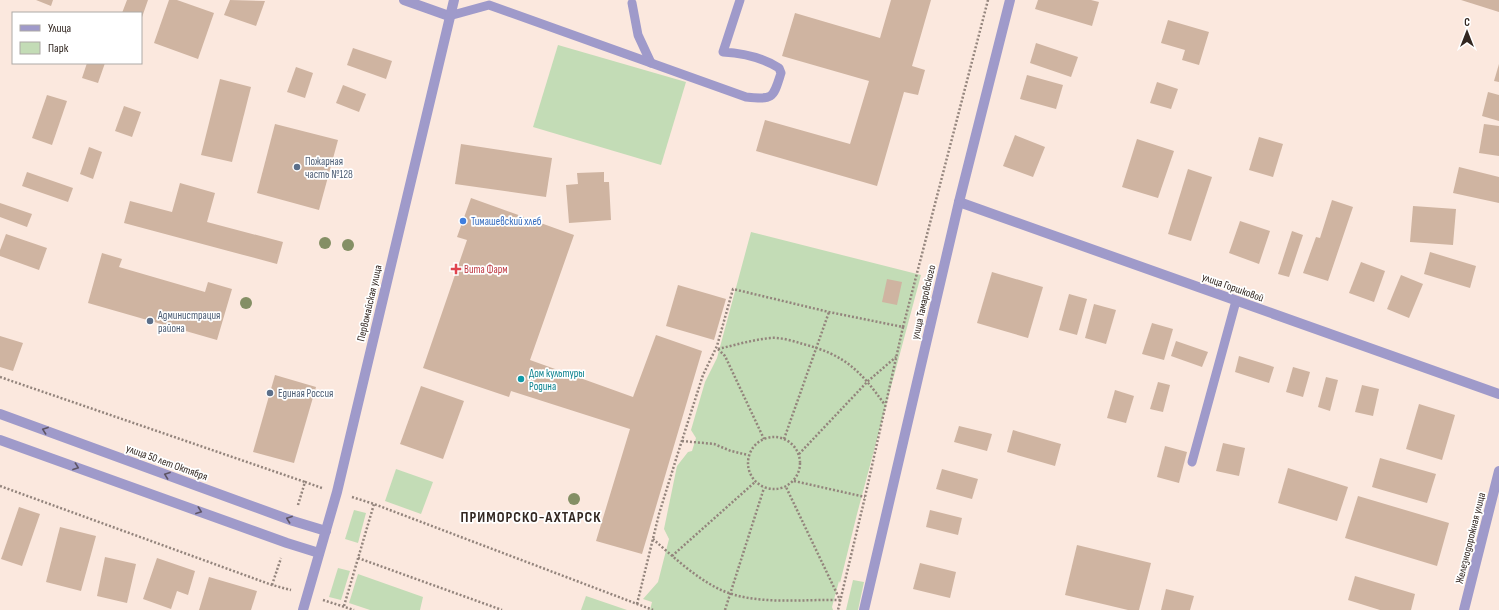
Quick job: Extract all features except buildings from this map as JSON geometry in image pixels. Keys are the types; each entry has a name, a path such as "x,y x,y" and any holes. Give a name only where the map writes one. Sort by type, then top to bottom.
{"street":[{"path":"404,0 449,16"},
{"name":"Первомайская улица","path":"303,610 337,492 454,0"},
{"name":"улица Тамаровского","path":"864,610 959,202 1010,0"},
{"name":"улица Горшковой","path":"959,202 1499,394"},
{"name":"улица 50 лет Октября","path":"0,414 286,518 326,531"},
{"path":"0,440 287,543 319,553"},
{"name":"Железнодорожная улица","path":"1464,610 1499,471"}],"lane":[{"path":"449,16 489,5 746,97 765,99 774,93 781,73 779,68 763,60 739,53 722,52 740,0"},
{"path":"632,3 638,35 651,63"},
{"path":"1192,462 1236,301"}],"path":[{"path":"838,610 903,327 988,0"},
{"path":"637,604 659,514 703,375 718,347 733,289 829,312 903,327"},
{"path":"784,439 829,312"},
{"path":"718,347 771,338 790,340 816,347 834,355 852,366 868,381 885,405"},
{"path":"718,347 725,356 764,439"},
{"path":"799,454 868,381 896,357"},
{"path":"0,377 305,482"},
{"path":"774,437 784,439 793,445 799,454 800,468 798,475 794,481 786,487 774,490 764,488 755,482 748,470 748,455 754,445 764,439 774,437"},
{"path":"682,441 714,444 731,451 748,455"},
{"path":"794,481 865,497"},
{"path":"672,556 755,482"},
{"path":"0,486 272,585 354,610"},
{"path":"786,487 840,600"},
{"path":"725,610 764,488"},
{"path":"344,606 374,504 653,610"},
{"path":"653,539 672,556 705,581 718,589 731,594 752,599 840,600"},
{"path":"358,558 502,610"}],"green space":[{"path":"558,45 686,82 661,165 533,127"},
{"path":"751,232 921,275 840,583 839,581 832,607 833,610 650,610 652,602 643,599 658,582 669,539 664,529 677,466 688,452 692,451 696,438 691,430 705,382 717,358"},
{"path":"396,469 433,482 421,514 385,501"},
{"path":"354,510 366,513 358,543 345,539"},
{"path":"338,568 350,571 341,600 329,597"},
{"path":"358,574 423,597 420,610 370,610 349,603"},
{"path":"853,580 864,582 858,610 846,610"},
{"path":"586,596 627,610 581,610"}],"place":[{"name":"Пожарная часть №128","path":"297,167"},
{"name":"Тимашевский хлеб","path":"463,221"},
{"name":"Вита Фарм","path":"456,269"},
{"name":"Администрация района","path":"150,321"},
{"name":"Дом культуры Родина","path":"521,379"},
{"name":"Единая Россия","path":"270,393"}],"district":[{"name":"ПРИМОРСКО-АХТАРСК","path":"531,517"}]}
